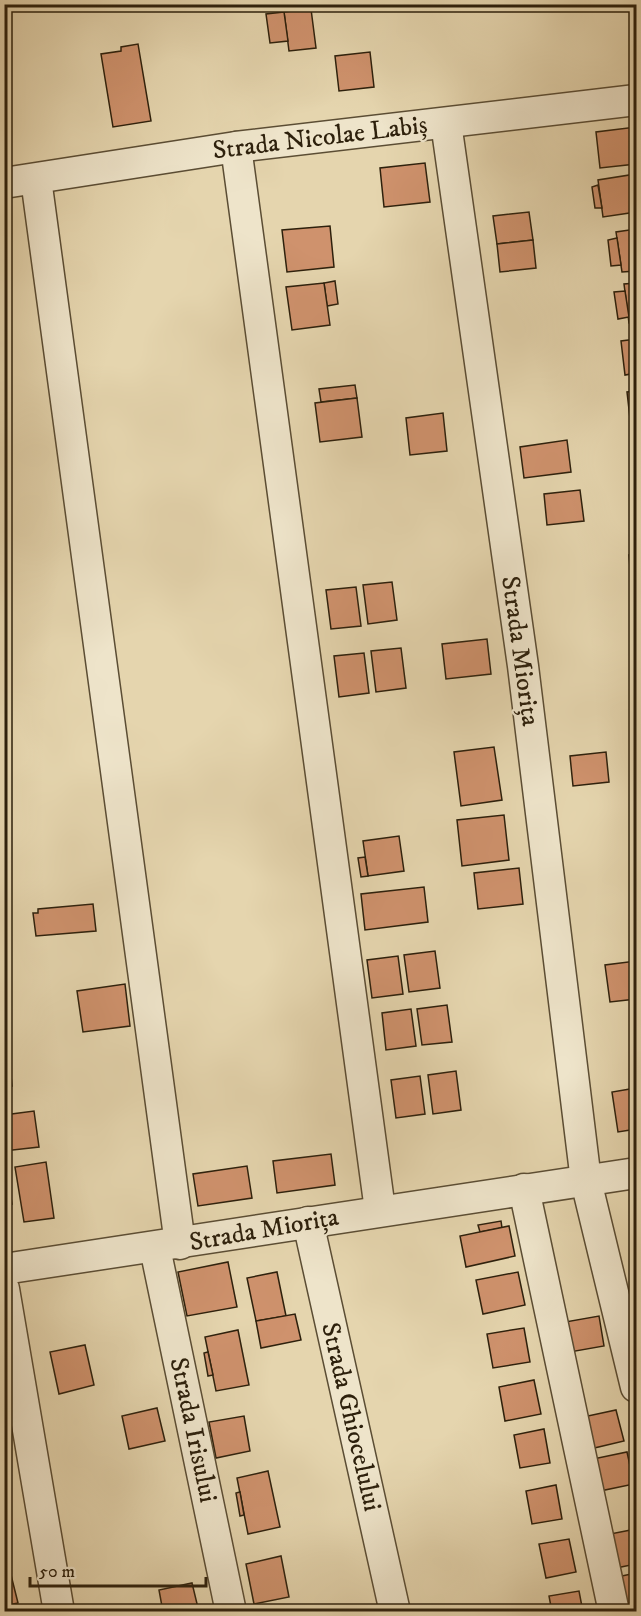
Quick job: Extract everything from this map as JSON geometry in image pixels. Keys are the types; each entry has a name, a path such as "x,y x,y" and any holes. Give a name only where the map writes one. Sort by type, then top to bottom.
{"street":[{"name":"Strada Nicolae Labiș","path":"4,183 236,147 636,100"},
{"name":"Strada Miorița","path":"446,123 523,666 586,1181 636,1387"},
{"path":"236,147 380,1210"},
{"name":"Strada Irisului","path":"36,179 167,1246 231,1611"},
{"name":"Strada Miorița","path":"4,1269 167,1246 380,1210 636,1173"},
{"path":"524,1189 614,1611"},
{"name":"Strada Ghiocelului","path":"308,1222 394,1611"},
{"path":"4,1289 59,1611"}],"building":[{"path":"311,9 316,48 289,51 284,12"},
{"path":"284,12 288,41 270,43 266,14"},
{"path":"138,44 151,121 113,127 101,54 121,51 121,47"},
{"path":"370,52 374,87 339,91 335,56"},
{"path":"636,127 636,164 600,168 596,132"},
{"path":"425,163 430,202 384,207 380,168"},
{"path":"636,174 636,212 603,217 598,180"},
{"path":"598,185 602,208 595,208 592,187"},
{"path":"529,212 533,240 497,244 493,216"},
{"path":"330,226 334,267 287,272 282,230"},
{"path":"636,229 636,271 622,272 616,232"},
{"path":"617,238 621,265 611,266 608,240"},
{"path":"533,240 536,268 500,272 497,244"},
{"path":"335,281 338,304 327,306 324,283"},
{"path":"324,283 330,325 292,330 286,287"},
{"path":"636,283 636,322 629,323 624,284"},
{"path":"625,291 629,317 618,319 614,292"},
{"path":"636,339 636,373 625,375 621,341"},
{"path":"355,385 357,398 321,402 319,389"},
{"path":"636,391 636,427 631,427 627,392"},
{"path":"357,398 362,437 320,442 315,403"},
{"path":"443,413 447,451 410,455 406,418"},
{"path":"567,440 571,472 524,478 520,447"},
{"path":"580,490 584,521 547,525 544,494"},
{"path":"636,554 636,579 631,580 629,555"},
{"path":"392,582 397,620 368,624 363,585"},
{"path":"356,587 361,626 331,629 326,590"},
{"path":"487,639 491,674 446,679 442,644"},
{"path":"401,648 406,688 376,692 371,651"},
{"path":"364,653 369,693 339,697 334,656"},
{"path":"494,747 502,800 461,806 454,752"},
{"path":"606,752 609,782 573,786 570,756"},
{"path":"504,815 509,860 462,866 457,820"},
{"path":"399,836 404,871 368,876 363,841"},
{"path":"365,857 368,876 361,877 358,858"},
{"path":"519,868 523,904 478,909 474,873"},
{"path":"424,887 428,922 365,930 361,894"},
{"path":"93,904 96,931 36,936 33,913 38,913 38,909"},
{"path":"435,951 440,988 409,992 404,955"},
{"path":"398,956 403,994 372,998 367,960"},
{"path":"636,961 636,999 610,1002 605,965"},
{"path":"125,984 130,1026 83,1032 77,991"},
{"path":"447,1005 452,1042 422,1045 417,1009"},
{"path":"411,1009 416,1046 386,1050 382,1013"},
{"path":"9,1054 12,1086 4,1087 4,1055"},
{"path":"456,1071 461,1110 433,1114 428,1075"},
{"path":"420,1076 425,1114 396,1118 391,1080"},
{"path":"636,1088 636,1129 618,1132 612,1092"},
{"path":"34,1111 39,1147 4,1151 4,1115"},
{"path":"331,1154 335,1185 277,1193 273,1161"},
{"path":"46,1162 54,1218 24,1222 15,1167"},
{"path":"247,1166 252,1198 198,1206 193,1174"},
{"path":"4,1169 7,1169 12,1204 4,1205"},
{"path":"636,1190 636,1221 631,1191"},
{"path":"501,1221 502,1228 480,1232 478,1225"},
{"path":"509,1226 515,1256 466,1267 460,1236"},
{"path":"228,1262 237,1307 187,1316 178,1272"},
{"path":"277,1272 286,1316 256,1321 247,1278"},
{"path":"518,1272 525,1305 483,1314 476,1280"},
{"path":"295,1314 301,1340 261,1348 256,1321"},
{"path":"599,1316 604,1346 570,1352 565,1322"},
{"path":"524,1328 530,1362 493,1368 487,1334"},
{"path":"238,1330 249,1385 216,1391 205,1337"},
{"path":"85,1345 94,1385 59,1394 50,1352"},
{"path":"208,1352 213,1375 208,1376 204,1353"},
{"path":"534,1380 541,1414 505,1421 499,1387"},
{"path":"157,1408 165,1441 129,1449 122,1416"},
{"path":"616,1410 624,1441 590,1449 583,1417"},
{"path":"244,1416 250,1451 216,1458 209,1422"},
{"path":"544,1429 550,1463 520,1468 514,1435"},
{"path":"627,1452 634,1484 600,1491 593,1459"},
{"path":"268,1471 280,1527 248,1534 237,1478"},
{"path":"556,1485 562,1519 532,1524 526,1491"},
{"path":"240,1492 244,1515 240,1516 236,1493"},
{"path":"636,1529 636,1564 616,1568 610,1534"},
{"path":"569,1539 576,1572 546,1578 539,1544"},
{"path":"281,1556 289,1597 254,1604 246,1564"},
{"path":"10,1571 18,1603 4,1606 4,1573"},
{"path":"636,1573 636,1605 623,1608 617,1577"},
{"path":"192,1583 199,1612 163,1612 159,1590"},
{"path":"579,1591 583,1612 552,1612 549,1596"}]}
